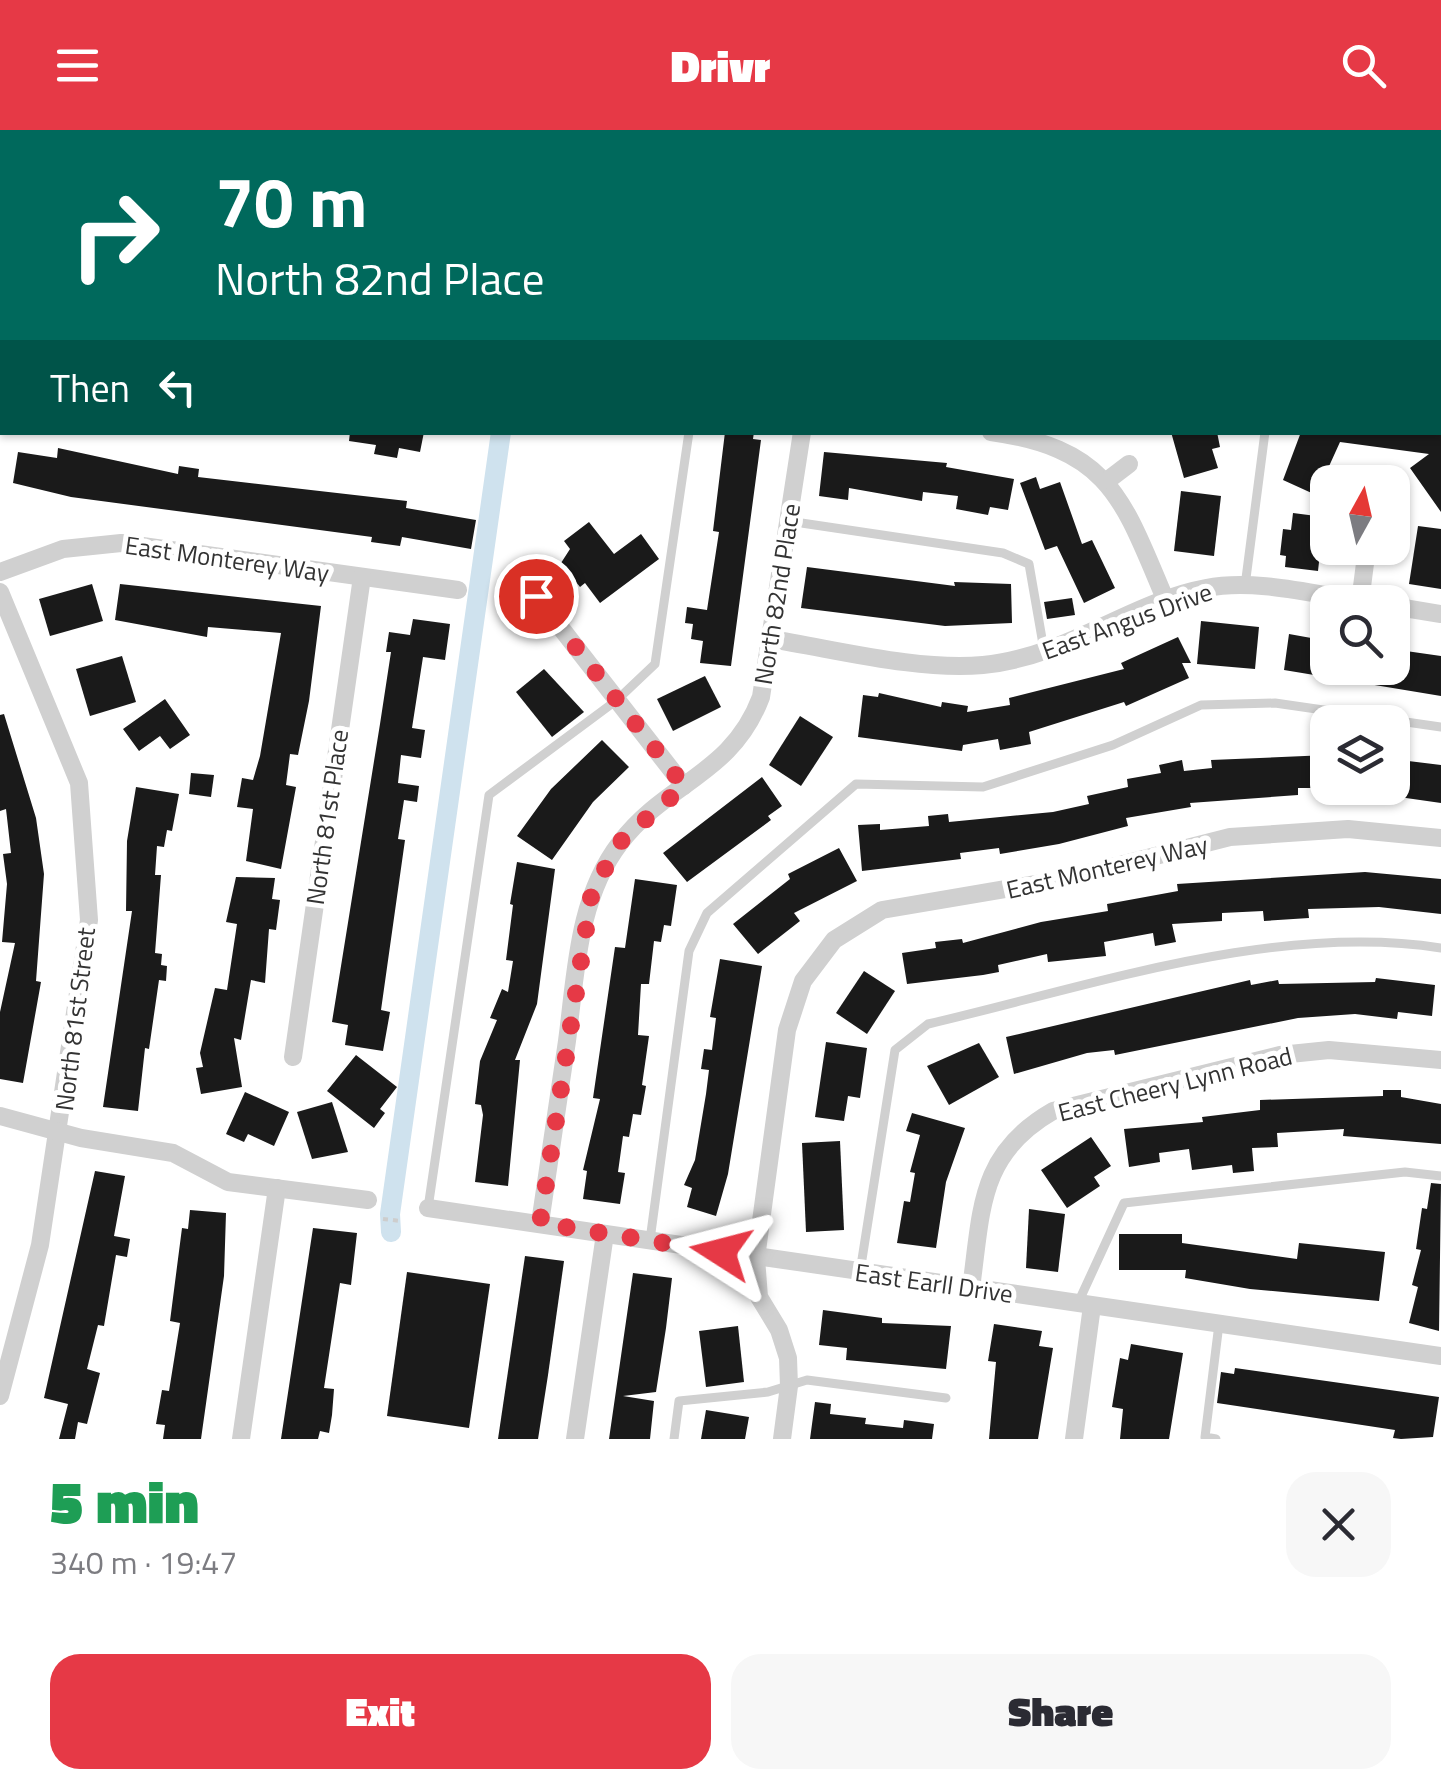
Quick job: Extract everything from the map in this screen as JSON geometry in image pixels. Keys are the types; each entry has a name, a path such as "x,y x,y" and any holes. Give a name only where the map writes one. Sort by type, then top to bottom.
{"street":[{"name":"North 82nd Place","path":"540,1223 592,891 622,840 742,738 761,697 802,435"},
{"path":"1005,435 1046,444 1108,480 1166,601"},
{"path":"1108,480 1129,464"},
{"name":"East Monterey Way","path":"0,572 63,549 122,543 458,590"},
{"name":"North 81st Place","path":"293,1057 362,577"},
{"name":"East Angus Drive","path":"770,639 944,664 981,665 1044,652 1204,588 1245,586 1310,595"},
{"name":"North 81st Street","path":"0,592 78,783 89,920 60,1133 32,1287 0,1396"},
{"path":"536,596 684,786"},
{"path":"1410,609 1441,614"},
{"name":"East Monterey Way","path":"782,1439 790,1386 785,1346 759,1297 756,1258 786,1030 804,981 834,940 882,910 1047,883 1230,837 1348,829 1441,838"},
{"name":"East Cheery Lynn Road","path":"972,1288 985,1192 1001,1155 1021,1129 1053,1111 1280,1055 1329,1050 1441,1060"},
{"path":"0,1116 60,1133 173,1152 228,1182 368,1200"},
{"path":"240,1439 277,1188"},
{"name":"East Earll Drive","path":"428,1208 1441,1356"},
{"path":"575,1439 604,1234"},
{"path":"1074,1439 1085,1305"}],"lane":[{"path":"428,1208 489,795 617,700 655,664 689,435"},
{"path":"1245,586 1265,435"},
{"path":"788,521 1003,553 1030,564 1044,652"},
{"path":"650,1241 689,951 707,913 856,784 983,787 1113,745 1200,705 1275,703 1441,727"},
{"path":"860,1272 895,1050 928,1024 1274,944 1387,940 1441,948"},
{"path":"1085,1305 1124,1204 1404,1172 1441,1176"},
{"path":"1216,1439 1205,1438 1220,1324"},
{"path":"674,1439 680,1400 790,1386 806,1380 946,1398"}],"path":[{"path":"383,1219 401,1221"}],"building":[{"path":"350,435 423,435 420,452 399,448 397,458 374,454 376,445 349,441"},
{"path":"725,435 754,435 753,439 761,440 731,666 700,663 703,641 691,639 693,624 685,623 687,607 707,610 719,532 713,531"},
{"path":"1172,435 1218,435 1220,447 1212,449 1218,468 1184,478"},
{"path":"1300,435 1441,435 1441,512 1410,468 1429,454 1340,442 1330,465 1310,465 1310,492 1283,480"},
{"path":"58,448 178,474 179,466 199,469 198,477 407,501 406,508 476,520 471,549 402,537 400,546 371,542 372,537 71,497 13,483 18,452 57,458"},
{"path":"824,452 947,463 946,467 1014,479 1008,510 990,507 988,515 956,509 958,496 923,492 922,501 849,488 848,500 819,496"},
{"path":"1036,477 1040,489 1060,482 1082,544 1092,540 1115,588 1084,603 1057,546 1045,550 1020,483"},
{"path":"1181,491 1221,496 1214,556 1174,551"},
{"path":"1293,513 1310,515 1310,565 1319,565 1318,571 1285,567 1286,556 1280,555 1283,529 1291,530"},
{"path":"589,522 614,554 641,534 659,559 600,603 585,583 580,587 561,563 570,549 564,541"},
{"path":"1418,526 1441,529 1441,589 1409,584"},
{"path":"807,567 955,586 954,582 1011,584 1012,623 945,626 801,608"},
{"path":"92,584 103,621 50,636 39,599"},
{"path":"120,584 321,606 298,755 290,754 286,785 296,787 281,869 246,861 253,809 237,807 242,778 253,780 260,756 281,633 208,627 207,637 115,620"},
{"path":"1072,598 1075,615 1047,619 1044,602"},
{"path":"413,619 450,624 445,660 423,657 412,728 425,730 421,758 401,755 398,783 419,786 417,802 404,800 398,839 405,840 381,1010 390,1012 383,1051 345,1045 348,1025 332,1022 391,652 386,652 389,632 410,635"},
{"path":"1201,621 1259,627 1255,669 1197,664"},
{"path":"1289,634 1310,638 1310,674 1284,670"},
{"path":"1178,637 1191,663 1182,663 1189,678 1126,706 1124,702 1029,732 1031,744 1000,750 998,739 963,745 962,751 858,737 863,695 878,697 879,693 941,707 942,702 968,706 967,712 1010,705 1009,698 1124,669 1121,663"},
{"path":"1410,652 1441,656 1441,696 1375,685 1410,685"},
{"path":"122,656 136,702 90,716 76,669"},
{"path":"544,669 584,712 552,737 516,692"},
{"path":"705,676 721,707 673,731 657,699"},
{"path":"165,699 190,735 170,749 160,736 139,751 123,729"},
{"path":"4,714 36,818 44,874 36,981 41,982 23,1083 0,1079 0,1012 15,943 2,942 7,884 3,854 11,853 6,809 0,811 0,715"},
{"path":"800,716 833,737 801,786 769,765"},
{"path":"602,740 629,767 593,802 552,860 517,836 551,789"},
{"path":"1310,756 1310,788 1298,788 1298,795 1190,803 1191,807 1126,818 1128,826 1059,844 1000,854 999,848 960,853 961,859 862,871 858,825 880,824 880,830 929,826 928,816 948,814 949,822 1053,812 1089,804 1087,796 1128,787 1127,779 1161,773 1159,765 1182,760 1184,771 1212,768 1211,760"},
{"path":"1410,761 1441,765 1441,803 1410,799"},
{"path":"191,773 214,775 211,797 189,794"},
{"path":"762,777 782,806 768,816 771,820 687,882 663,853"},
{"path":"136,787 179,794 172,831 167,830 164,847 157,846 155,875 161,875 155,953 162,954 161,965 167,966 166,981 159,980 149,1049 145,1048 138,1111 103,1107 132,911 126,911 127,841"},
{"path":"839,848 857,881 794,913 800,921 758,954 733,924 790,879 788,874"},
{"path":"517,862 555,869 537,1004 515,1060 520,1060 508,1186 475,1182 483,1115 481,1105 475,1104 480,1061 497,1020 490,1018 502,989 508,992 513,961 506,960"},
{"path":"1365,872 1441,879 1441,914 1379,907 1308,909 1309,918 1264,921 1263,911 1222,913 1222,921 1172,924 1176,942 1155,946 1153,933 1104,942 1106,956 1048,962 1047,954 998,965 999,972 907,984 902,953 936,948 935,942 962,939 963,943 1041,922 1108,911 1107,904 1178,891 1177,884"},
{"path":"236,877 275,878 272,899 280,900 276,930 269,929 265,983 251,980 241,1040 234,1038 242,1087 201,1094 196,1068 203,1067 200,1053 215,988 227,990 237,924 226,922"},
{"path":"635,879 677,885 671,926 664,925 661,942 654,941 649,984 641,984 638,1035 649,1036 642,1085 646,1086 641,1115 633,1114 629,1137 623,1136 618,1172 625,1173 620,1204 583,1199 587,1171 583,1170 600,1099 593,1098 615,947 625,948"},
{"path":"720,959 762,966 728,1174 716,1216 687,1207 692,1188 684,1185 695,1160 706,1094 709,1070 701,1069 704,1049 712,1050 716,1018 710,1017"},
{"path":"864,971 895,991 867,1034 836,1013"},
{"path":"1376,978 1435,985 1432,1016 1398,1012 1397,1019 1355,1014 1298,1018 1115,1055 1114,1050 1087,1053 1014,1074 1006,1037 1250,980 1251,985 1278,980 1279,984 1375,982"},
{"path":"826,1042 867,1048 860,1098 848,1096 844,1121 815,1117"},
{"path":"979,1043 999,1077 949,1105 927,1066"},
{"path":"356,1055 397,1087 380,1109 385,1113 374,1128 327,1091"},
{"path":"1383,1090 1401,1090 1401,1097 1441,1104 1441,1144 1343,1136 1344,1129 1277,1133 1278,1147 1252,1148 1254,1171 1233,1173 1232,1165 1192,1170 1189,1149 1159,1153 1160,1162 1129,1167 1124,1129 1203,1122 1202,1117 1260,1110 1260,1100 1383,1096"},
{"path":"245,1092 289,1112 274,1146 248,1134 244,1142 226,1134"},
{"path":"332,1102 348,1152 312,1159 297,1112"},
{"path":"912,1113 965,1128 946,1182 936,1248 897,1243 904,1201 910,1202 915,1173 910,1172 920,1135 906,1131"},
{"path":"1091,1137 1111,1166 1094,1177 1100,1186 1067,1208 1041,1170"},
{"path":"840,1141 844,1230 806,1232 802,1143"},
{"path":"95,1171 125,1176 114,1236 130,1239 127,1257 116,1255 104,1326 98,1325 87,1369 100,1373 87,1424 78,1422 75,1439 59,1439 68,1404 44,1398"},
{"path":"1431,1183 1441,1184 1439,1331 1409,1323 1418,1287 1412,1285 1421,1250 1416,1249 1422,1208 1427,1209"},
{"path":"1029,1209 1065,1214 1058,1272 1026,1268"},
{"path":"190,1210 226,1213 224,1276 201,1439 163,1439 165,1425 156,1424 162,1390 169,1391 180,1323 170,1321 182,1228 188,1229"},
{"path":"313,1228 357,1233 351,1285 340,1283 324,1388 334,1389 332,1415 329,1433 320,1431 318,1439 281,1439"},
{"path":"1119,1234 1182,1234 1182,1243 1297,1259 1299,1243 1385,1252 1379,1301 1250,1289 1185,1278 1186,1270 1119,1270"},
{"path":"525,1256 564,1261 548,1375 538,1439 498,1439"},
{"path":"407,1272 490,1284 469,1428 387,1416"},
{"path":"633,1273 672,1278 656,1392 623,1396 654,1401 650,1439 609,1439"},
{"path":"823,1310 882,1318 882,1323 951,1326 946,1369 846,1360 847,1348 819,1345"},
{"path":"994,1324 1042,1331 1039,1346 1053,1348 1038,1439 989,1439 996,1362 988,1361"},
{"path":"738,1326 744,1382 706,1387 699,1331"},
{"path":"1131,1344 1183,1353 1169,1439 1120,1439 1123,1409 1112,1407 1120,1358 1128,1360"},
{"path":"1235,1368 1439,1397 1433,1437 1393,1438 1395,1430 1217,1403 1221,1372 1234,1374"},
{"path":"815,1402 831,1404 830,1414 866,1418 865,1424 903,1428 904,1420 934,1424 932,1439 810,1439"},
{"path":"706,1410 749,1417 745,1439 701,1439"}],"waterway":[{"path":"391,1232 390,1214 501,435"}],"route":[{"path":"536,596 684,786 646,814 622,840 592,891 540,1223 721,1252"}]}
